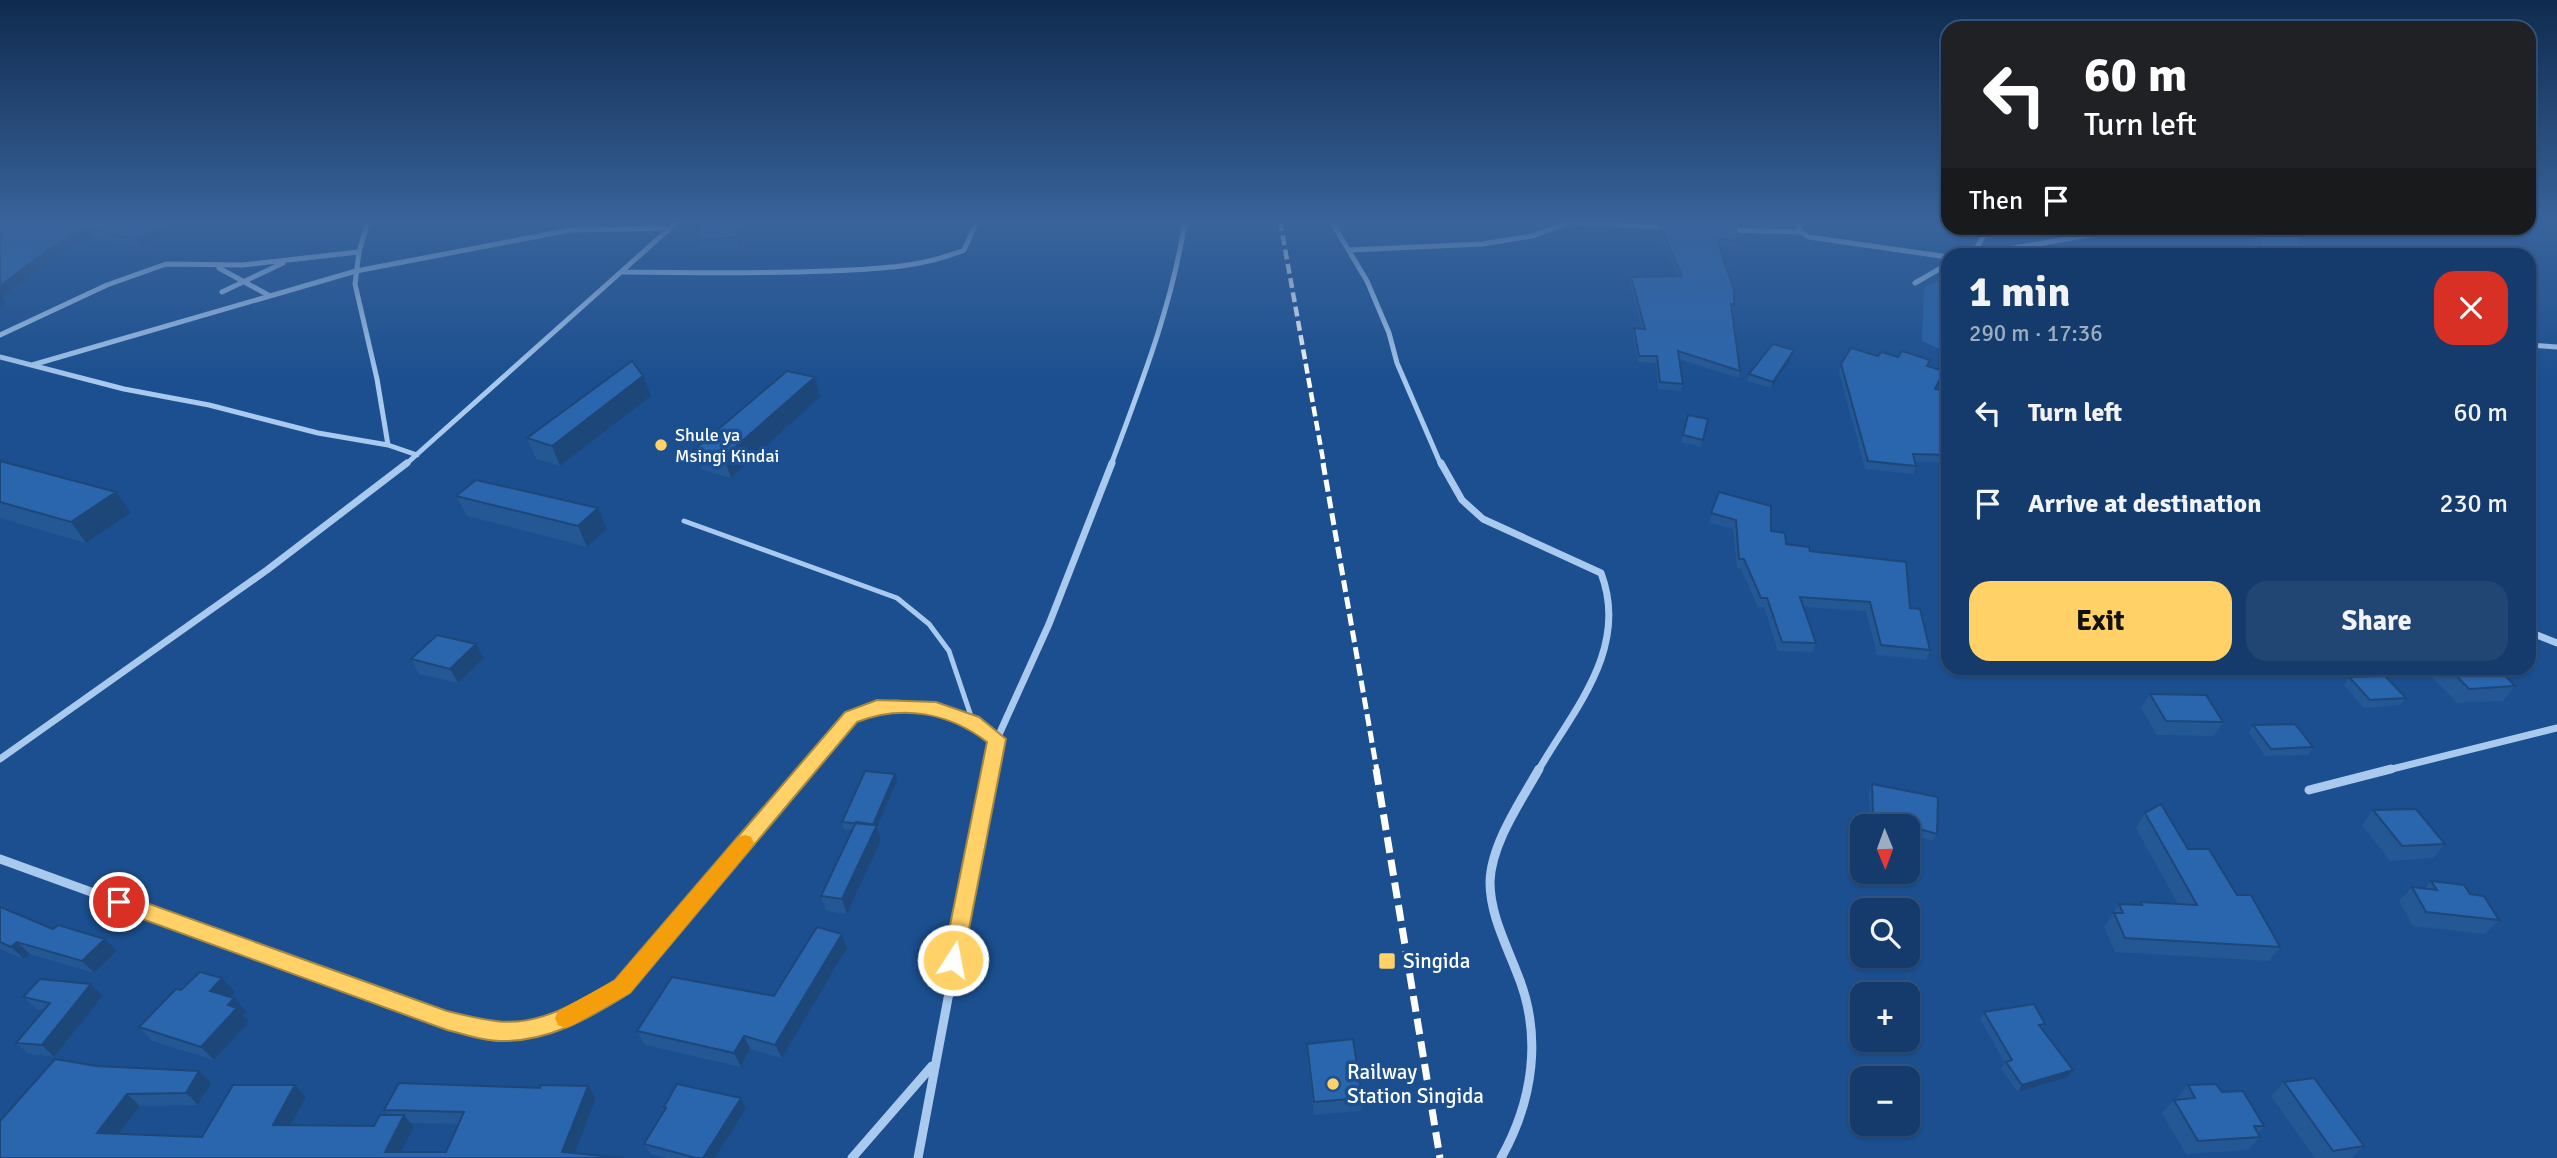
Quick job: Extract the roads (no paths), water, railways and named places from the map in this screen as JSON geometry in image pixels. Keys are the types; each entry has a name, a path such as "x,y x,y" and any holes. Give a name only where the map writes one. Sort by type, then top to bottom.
{"street":[{"path":"0,335 60,305 133,275"},
{"path":"235,275 271,296"},
{"path":"222,292 257,275"},
{"path":"32,365 342,275"},
{"path":"356,275 358,302 377,379 388,445"},
{"path":"0,759 267,570 417,455 619,275"},
{"path":"918,1158 933,1064 997,739 1049,624 1137,395 1176,275"},
{"path":"1362,275 1383,320 1396,363 1435,450 1462,500 1483,519 1601,573 1606,582 1606,651 1537,772 1493,864 1492,898 1530,1010 1531,1054 1528,1087 1516,1135 1501,1158"},
{"path":"1915,283 1929,275"},
{"path":"2536,346 2557,347"},
{"path":"0,357 318,433 388,445 417,455"},
{"path":"2536,635 2557,643"},
{"path":"0,859 447,1021 499,1032 533,1027 577,1014 622,986 851,717 877,707 930,706 973,722 997,739"},
{"path":"2309,790 2557,728"},
{"path":"852,1158 933,1064"}],"lane":[{"path":"684,521 897,598 919,612 937,629 958,664 973,722"}],"railway":[{"path":"1290,275 1324,465"},
{"path":"1323,463 1377,771"},
{"path":"1376,769 1440,1158"}],"place":[{"name":"Shule ya Msingi Kindai","path":"661,445"},
{"name":"Singida","path":"1387,961"},
{"name":"Railway Station Singida","path":"1333,1084"}]}
